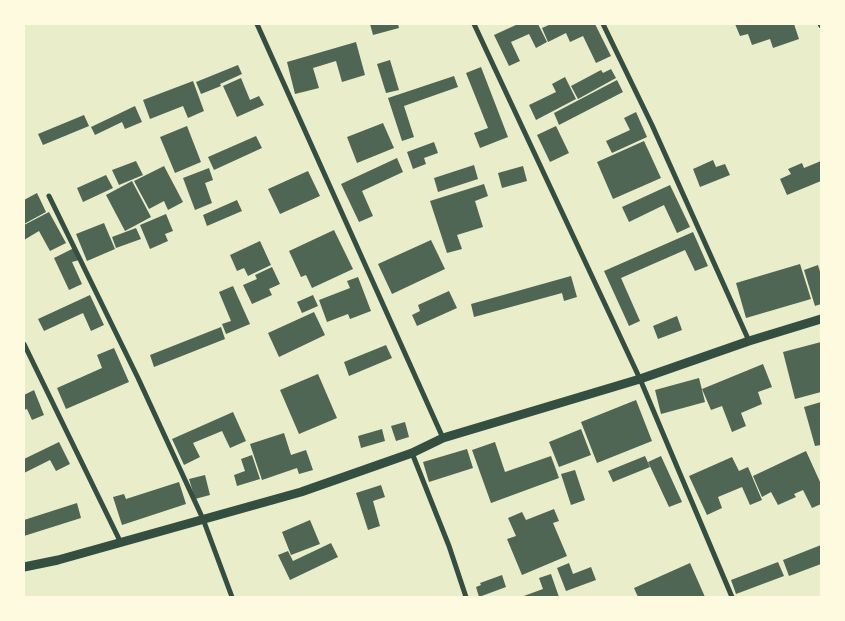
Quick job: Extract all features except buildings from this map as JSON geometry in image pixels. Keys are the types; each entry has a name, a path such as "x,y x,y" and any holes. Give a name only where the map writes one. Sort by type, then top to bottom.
{"street":[{"path":"257,24 443,438"},
{"path":"474,24 640,379 732,597"},
{"path":"604,24 652,125 749,341"},
{"path":"49,196 138,378 202,519 232,597"},
{"path":"24,567 121,543 301,492 412,453 443,438 640,379 749,341 821,319"},
{"path":"24,344 121,543"},
{"path":"412,453 449,546 466,597"}]}
